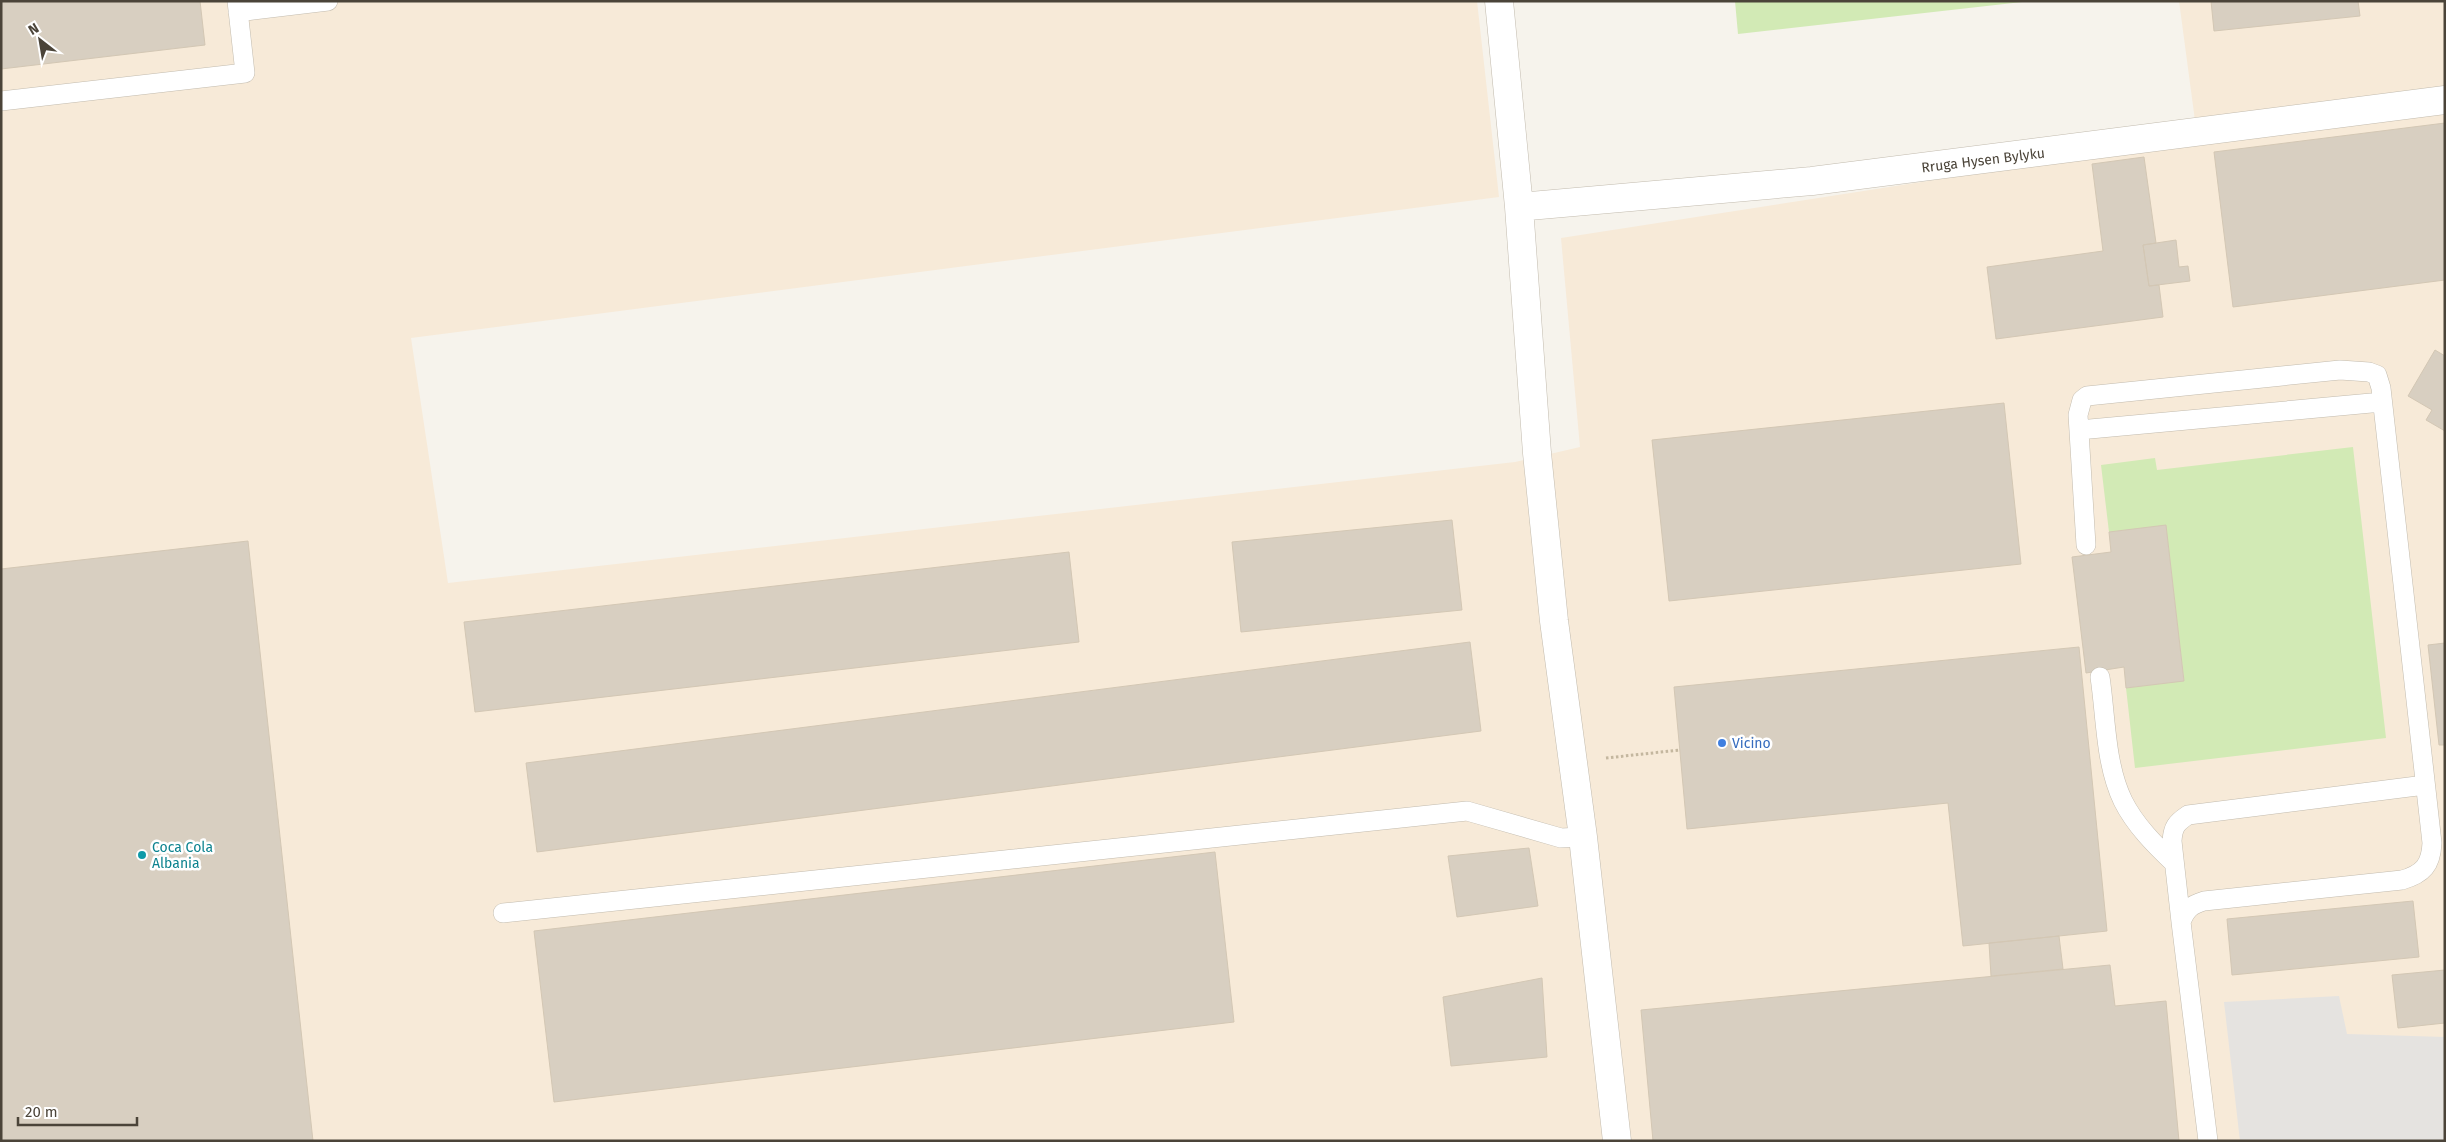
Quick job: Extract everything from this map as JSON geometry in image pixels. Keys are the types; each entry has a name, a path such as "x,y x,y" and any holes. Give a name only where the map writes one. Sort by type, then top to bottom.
{"street":[{"path":"1499,1 1519,207 1537,453 1554,621 1582,837 1616,1141"},
{"name":"Rruga Hysen Bylyku","path":"1519,207 1812,181 2445,100"}],"lane":[{"path":"1,101 245,73 238,6 328,1"},
{"path":"2086,545 2079,407 2087,396 2340,370 2369,372 2377,375 2382,402 2425,786 2431,858 2423,870 2413,877 2204,901 2193,904 2185,911 2181,922"},
{"path":"2079,430 2382,402"},
{"path":"2100,677 2116,782 2132,816 2174,863"},
{"path":"2208,1141 2174,863 2173,828 2177,822 2188,815 2425,786"},
{"path":"503,913 1467,812 1561,838 1582,837"}],"path":[{"path":"1572,762 1680,750"}],"shaded area":[{"path":"1,1 1477,1 1499,197 411,338 448,583 1515,462 1580,447 1561,238 2089,156 2198,143 2179,1 2445,1 2445,1141 1,1141"},
{"path":"2339,996 2347,1034 2445,1037 2445,1141 2240,1141 2224,1002"}],"green space":[{"path":"1735,1 2031,1 1738,34"},
{"path":"2353,447 2386,738 2135,768 2126,688 2184,680 2166,526 2109,532 2101,465 2155,458 2157,470"}],"building":[{"path":"1,1 200,1 205,45 1,69"},
{"path":"2211,1 2358,1 2360,16 2214,31"},
{"path":"2445,123 2445,280 2233,307 2214,152"},
{"path":"2144,157 2156,243 2143,245 2149,286 2159,285 2163,317 1996,339 1987,267 2103,251 2092,164"},
{"path":"2176,240 2179,267 2188,266 2190,281 2149,286 2143,245"},
{"path":"2435,350 2445,356 2445,431 2426,420 2432,410 2408,396"},
{"path":"2004,403 2021,564 1669,601 1652,440"},
{"path":"1452,520 1462,610 1241,632 1232,542"},
{"path":"2166,525 2184,681 2126,688 2124,667 2086,673 2072,557 2111,552 2109,532"},
{"name":"Coca Cola Albania","path":"248,541 313,1141 1,1141 1,569"},
{"path":"1069,552 1079,642 475,712 464,622"},
{"path":"1470,642 1481,731 537,852 526,763"},
{"path":"2445,643 2445,745 2439,745 2428,645"},
{"path":"2079,647 2107,931 1963,946 1948,803 1687,829 1674,687"},
{"path":"1529,848 1538,906 1457,917 1448,856"},
{"path":"1215,852 1234,1022 554,1102 534,931"},
{"path":"2413,901 2419,957 2232,975 2227,919"},
{"path":"2059,936 2063,969 1991,976 1989,943"},
{"path":"2110,965 2115,1006 2166,1001 2179,1141 1653,1141 1641,1010"},
{"path":"2445,970 2445,1023 2398,1028 2392,975"},
{"path":"1542,978 1547,1057 1451,1066 1443,997"}],"place":[{"name":"Vicino","path":"1722,743"},
{"name":"Coca Cola Albania","path":"142,855"}]}
